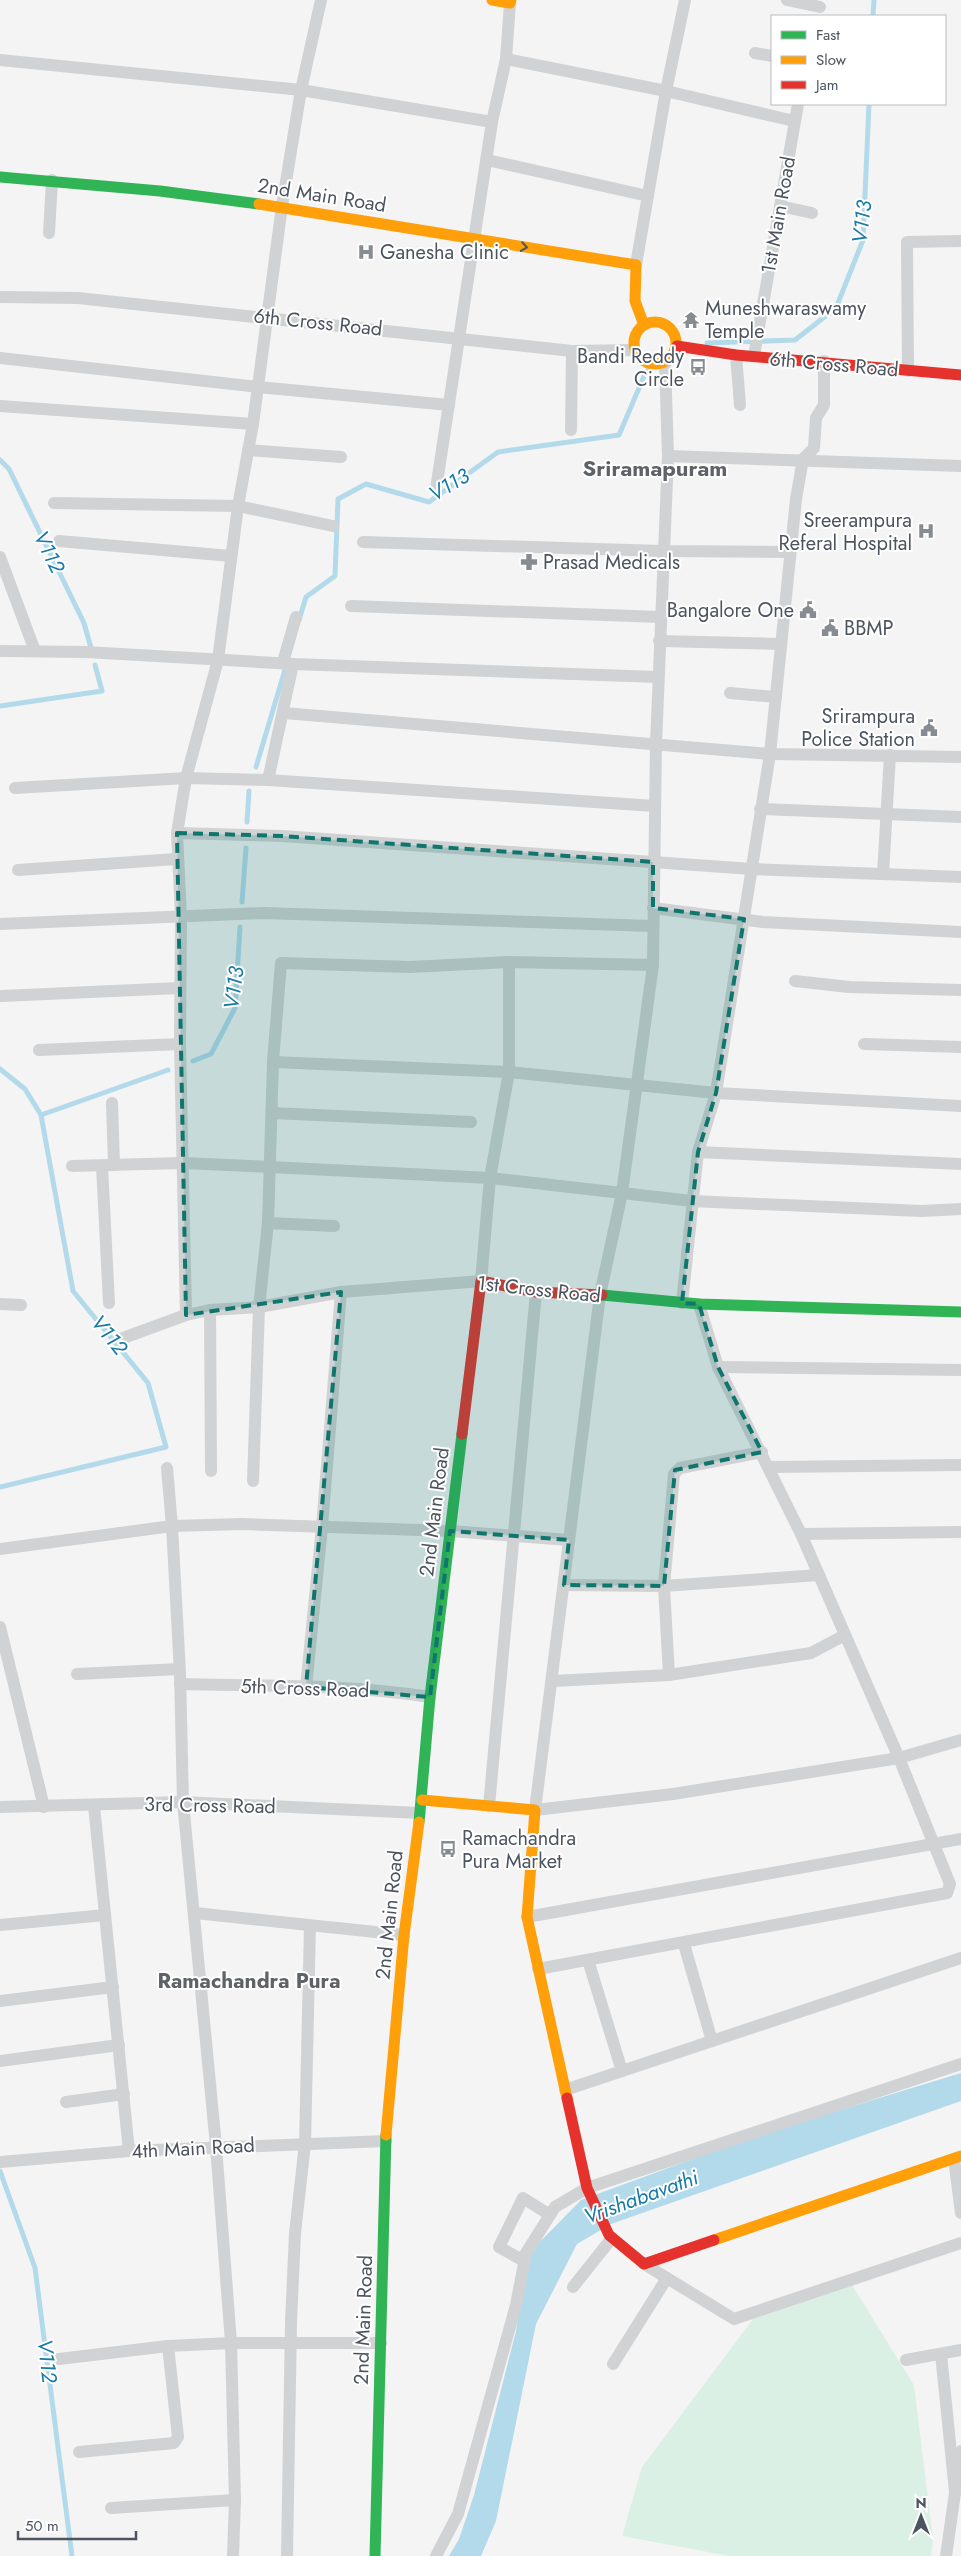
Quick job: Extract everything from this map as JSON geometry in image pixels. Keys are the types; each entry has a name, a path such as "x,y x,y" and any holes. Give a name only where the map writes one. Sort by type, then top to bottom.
{"street":[{"path":"186,1316 179,988 181,917 176,859 177,833 186,778 218,660 238,506 254,424 266,317 282,206 301,90 320,0"},
{"path":"436,489 492,122 506,59 510,1 492,0"},
{"path":"644,325 636,301 636,265 666,90 685,0"},
{"path":"787,0 820,8"},
{"path":"755,53 771,56"},
{"path":"506,59 666,90 794,121"},
{"path":"0,60 301,90 492,122"},
{"name":"1st Main Road","path":"754,353 798,105"},
{"path":"487,160 648,196"},
{"name":"2nd Main Road","path":"0,178 52,180 282,206 636,265"},
{"path":"49,233 52,180"},
{"path":"780,206 812,213"},
{"path":"908,370 907,242 961,241"},
{"name":"6th Cross Road","path":"0,297 78,298 572,351 635,350"},
{"path":"650,322 664,323 675,333 677,346 675,353 665,362 651,364 644,361 635,350 635,336 644,325 650,322"},
{"name":"6th Cross Road","path":"677,346 736,355 754,353 961,376"},
{"path":"570,430 572,351"},
{"path":"736,355 740,405"},
{"path":"0,358 258,387 449,405"},
{"path":"682,1303 698,1152 716,1092 752,869 770,754 790,552 803,460 814,448 816,418 824,405 824,361"},
{"path":"665,362 668,456 662,551 656,744 652,926 653,965 622,1193 600,1295 536,1810 526,1917 587,2190 610,2236 644,2264 734,2319 961,2243"},
{"path":"0,406 254,424"},
{"path":"248,450 341,457"},
{"path":"668,456 961,466"},
{"path":"54,503 238,506 334,526"},
{"path":"59,541 232,556"},
{"path":"363,542 662,551 790,552"},
{"path":"0,558 35,651"},
{"path":"351,606 660,618"},
{"path":"268,780 284,713 288,663 296,617"},
{"path":"660,641 781,644"},
{"path":"0,651 658,677"},
{"path":"730,693 776,697"},
{"path":"284,713 770,754 961,757"},
{"path":"883,874 890,755"},
{"path":"15,788 186,778 268,780 655,806"},
{"path":"760,809 961,816"},
{"path":"177,833 282,836 752,869 961,878"},
{"path":"18,870 176,859"},
{"path":"653,908 744,919 890,930 961,932"},
{"path":"0,924 264,913 652,926"},
{"path":"253,1481 259,1307 268,1223 273,1062 281,964 410,967 509,962 653,965"},
{"path":"480,1281 490,1178 509,1072 509,962"},
{"path":"795,981 850,987 961,990"},
{"path":"2,996 179,988"},
{"path":"39,1050 180,1044"},
{"path":"864,1044 961,1047"},
{"path":"273,1062 509,1072 636,1086 961,1106"},
{"path":"109,1303 108,1165 112,1104"},
{"path":"272,1113 471,1122"},
{"path":"698,1152 961,1164"},
{"path":"72,1166 182,1163 270,1167 490,1178 692,1201 921,1211 961,1209"},
{"path":"268,1223 334,1226"},
{"name":"2nd Main Road","path":"375,2556 386,2141 404,1935 421,1807 430,1697 480,1281"},
{"name":"1st Cross Road","path":"122,1338 186,1316 210,1310 259,1307 341,1292 480,1281 536,1292 600,1295 682,1303 961,1312"},
{"path":"306,1687 322,1527 341,1292"},
{"path":"490,1806 536,1292"},
{"path":"0,1304 21,1305"},
{"path":"538,1969 684,1944 947,1893 950,1884 899,1758 801,1534 762,1452 718,1367 699,1304"},
{"path":"210,1310 211,1471"},
{"path":"718,1367 961,1370"},
{"path":"669,1675 664,1586 676,1471 762,1452"},
{"path":"769,1467 961,1465"},
{"path":"167,1468 172,1526 180,1684 183,1802 216,2146 231,2343 234,2500 233,2556"},
{"path":"0,1549 172,1526 242,1524 513,1534 569,1540"},
{"path":"801,1534 961,1532"},
{"path":"564,1585 664,1586 819,1575"},
{"path":"0,1627 44,1807"},
{"path":"553,1681 669,1675 811,1653 845,1635"},
{"path":"77,1674 179,1669"},
{"name":"5th Cross Road","path":"180,1684 393,1691 430,1697"},
{"path":"421,1807 490,1806 536,1810 673,1794 899,1758 961,1740"},
{"name":"3rd Cross Road","path":"0,1807 94,1806 183,1802 421,1807"},
{"path":"94,1806 130,2150"},
{"path":"526,1917 961,1839"},
{"path":"195,1913 404,1935"},
{"path":"0,1925 105,1915"},
{"path":"287,2556 295,2233 305,2144 310,1926"},
{"path":"684,1944 712,2041"},
{"path":"565,2090 961,1958"},
{"path":"588,1960 622,2071"},
{"path":"0,2001 113,1986"},
{"path":"0,2061 119,2045"},
{"path":"436,2556 458,2514 516,2305 526,2253 555,2207 587,2190 961,2064"},
{"path":"66,2102 124,2094"},
{"name":"4th Main Road","path":"0,2162 130,2150 386,2141"},
{"path":"644,2264 957,2158 961,2213"},
{"path":"524,2261 499,2247 523,2198 550,2215"},
{"path":"572,2287 610,2236"},
{"path":"613,2364 667,2278"},
{"path":"59,2359 168,2346 231,2343 381,2343"},
{"path":"79,2452 174,2443 178,2437 168,2346"},
{"path":"906,2360 961,2350"},
{"path":"941,2354 955,2492"},
{"path":"946,2556 961,2451"},
{"path":"111,2508 234,2500"}],"highlighted area":[{"path":"177,833 282,836 653,862 653,908 744,919 716,1093 698,1152 682,1303 699,1304 718,1367 762,1452 675,1470 664,1586 564,1585 569,1540 450,1531 430,1697 306,1687 341,1292 186,1315"}],"green space":[{"path":"852,2285 914,2385 933,2538 931,2556 729,2556 622,2536 642,2467 753,2319"}],"water":[{"name":"Vrishabavathi","path":"961,2073 961,2101 611,2224 577,2244 536,2324 496,2521 481,2556 449,2556 459,2539 474,2495 516,2331 528,2254 581,2200 761,2134"}],"waterway":[{"name":"V113","path":"873,15 874,0"},
{"name":"V113","path":"707,343 795,340 836,308 863,240 869,105"},
{"name":"V113","path":"299,620 306,597 335,576 338,499 366,484 429,502 498,452 619,435 645,374 652,365"},
{"name":"V112","path":"0,460 9,469 84,623 91,648"},
{"name":"V113","path":"256,767 287,663"},
{"name":"V112","path":"0,706 102,691 95,665"},
{"name":"V113","path":"247,822 249,791"},
{"name":"V113","path":"242,902 246,848"},
{"name":"V113","path":"193,1061 211,1054 235,1008 240,927"},
{"name":"V112","path":"0,1069 25,1089 41,1115 73,1291 148,1383 166,1447 0,1487"},
{"name":"V113","path":"41,1115 168,1070"},
{"name":"V112","path":"0,2171 35,2268 72,2556"}],"traffic: fast":[{"path":"0,177 160,191 259,204"},
{"path":"602,1295 699,1304 961,1312"},
{"path":"419,1822 430,1697 462,1434"},
{"path":"375,2556 386,2135"}],"traffic: slow":[{"path":"492,0 510,3 511,0"},
{"path":"259,204 636,265 635,301 644,325"},
{"path":"659,322 667,325 673,331 676,343 673,355 667,361 651,364 643,361 637,355 634,339 637,331 643,325 659,322"},
{"path":"422,1800 535,1810 527,1917 567,2098"},
{"path":"386,2135 404,1935 419,1822"},
{"path":"714,2240 961,2156"}],"traffic: jam":[{"path":"677,346 736,355 961,375"},
{"path":"462,1434 481,1281 536,1292 602,1295"},
{"path":"567,2098 587,2188 609,2235 644,2264 714,2240"}],"place":[{"name":"Ganesha Clinic","path":"366,252"},
{"name":"Muneshwaraswamy Temple","path":"691,320"},
{"name":"Bandi Reddy Circle","path":"698,367"},
{"name":"Sreerampura Referal Hospital","path":"926,531"},
{"name":"Prasad Medicals","path":"529,562"},
{"name":"Bangalore One","path":"808,610"},
{"name":"BBMP","path":"830,628"},
{"name":"Srirampura Police Station","path":"929,728"},
{"name":"Ramachandra Pura Market","path":"448,1849"}],"district":[{"name":"Sriramapuram","path":"655,468"},
{"name":"Ramachandra Pura","path":"249,1981"}]}
